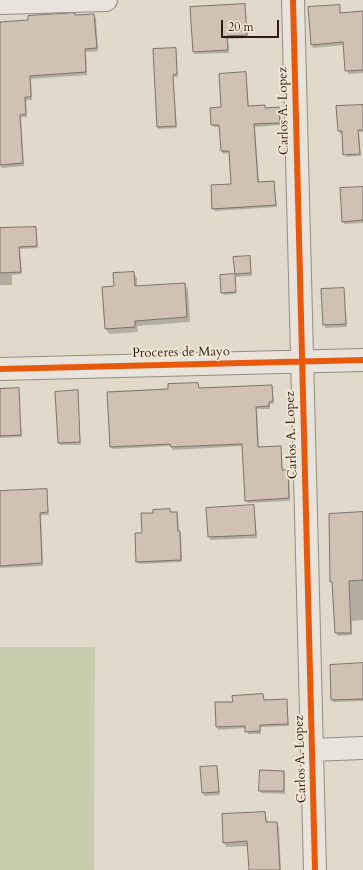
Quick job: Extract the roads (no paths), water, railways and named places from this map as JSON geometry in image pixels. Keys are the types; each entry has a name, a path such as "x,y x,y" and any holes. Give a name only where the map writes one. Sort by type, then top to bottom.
{"street":[{"path":"0,3 106,0"},
{"name":"Carlos A. Lopez","path":"293,0 315,870"},
{"name":"Proceres de Mayo","path":"0,369 363,360"},
{"path":"312,750 363,748"}]}
